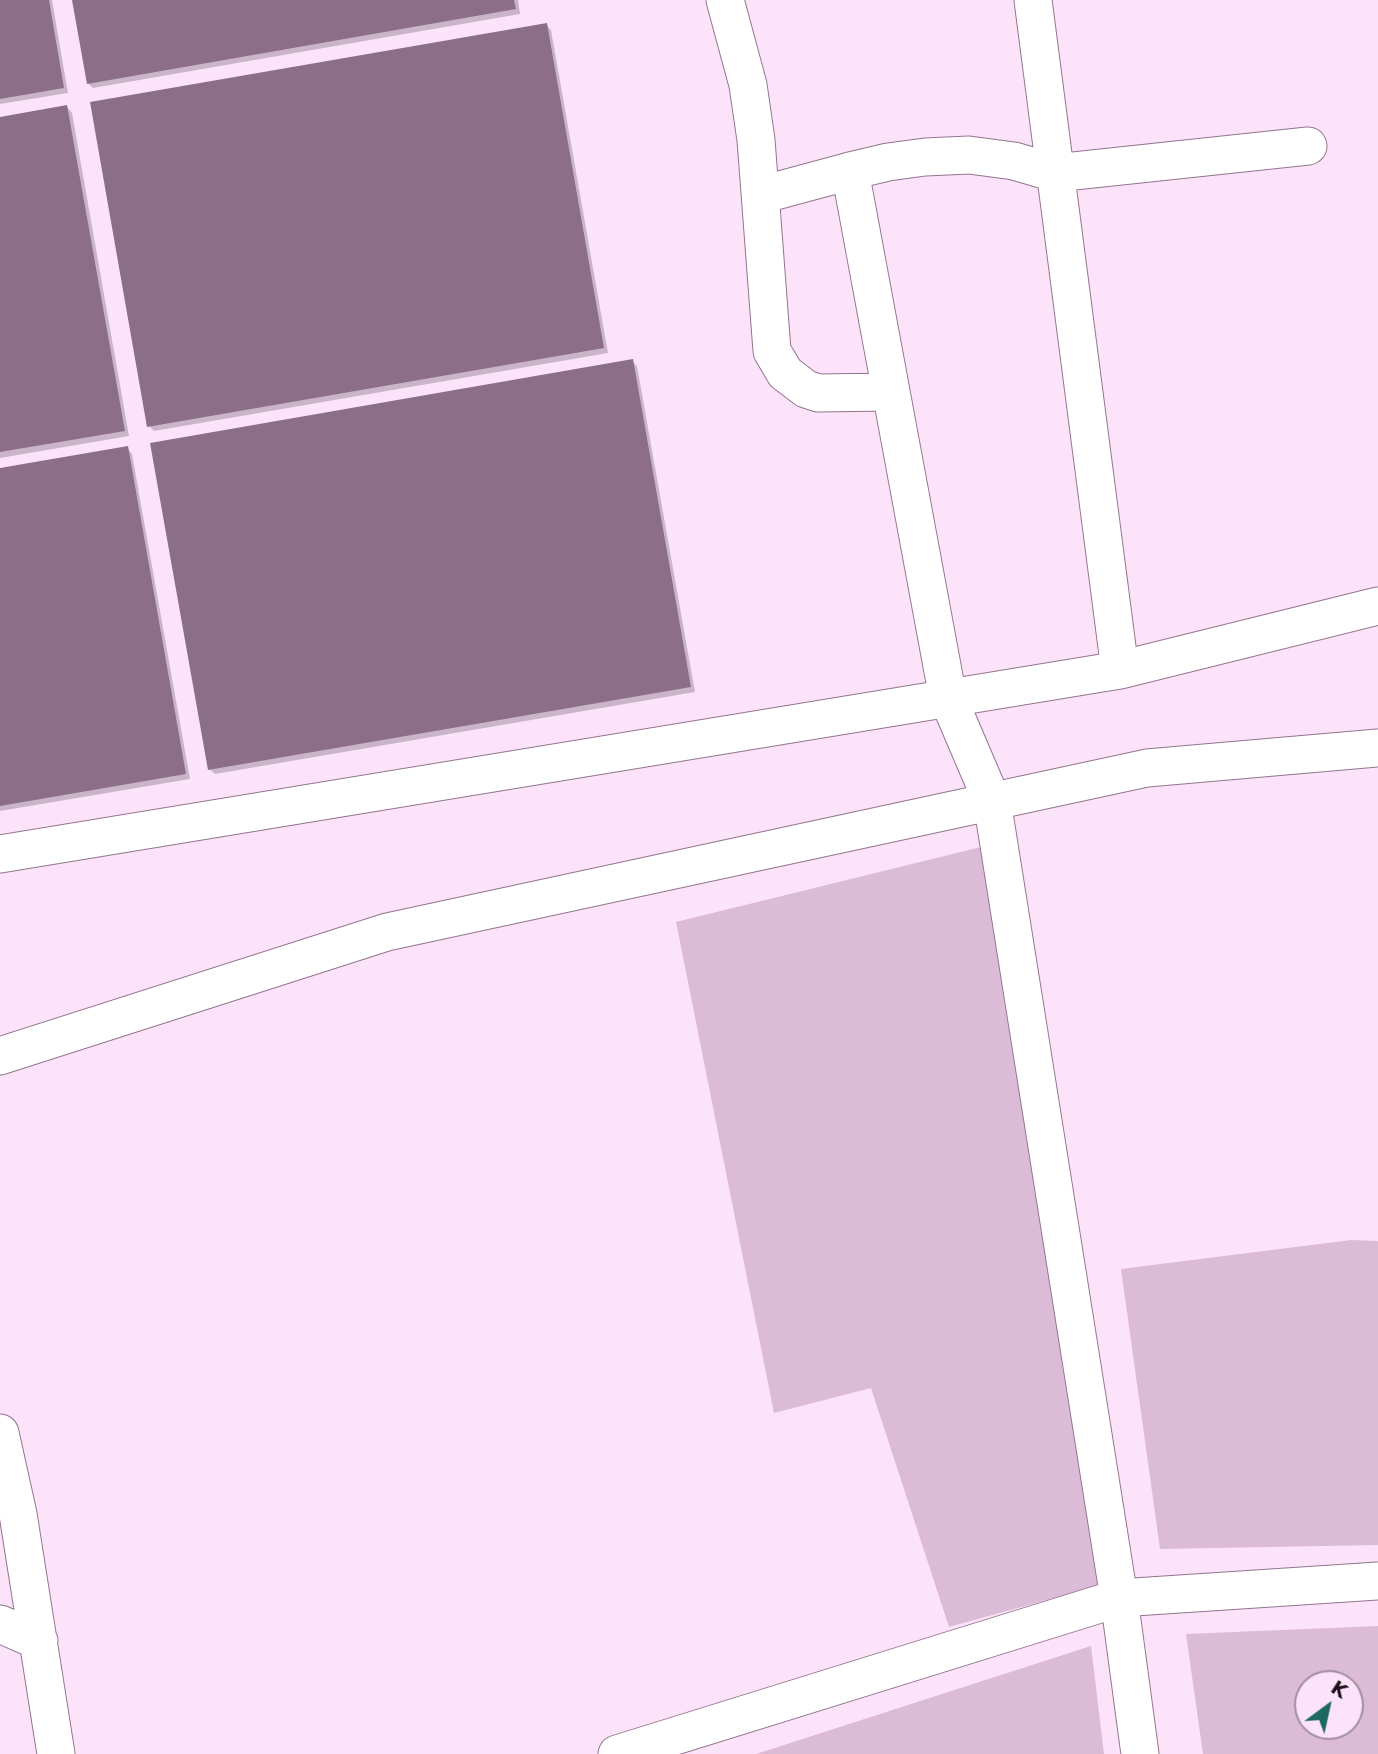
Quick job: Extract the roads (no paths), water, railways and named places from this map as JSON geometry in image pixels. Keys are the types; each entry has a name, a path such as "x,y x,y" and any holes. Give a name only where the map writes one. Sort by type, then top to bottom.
{"street":[{"path":"725,0 748,85 756,139 772,351 785,373 806,389 818,393 891,392"},
{"path":"1033,0 1120,670"},
{"path":"761,195 888,162 925,157 969,155 1014,161 1055,173 1308,146"},
{"path":"850,171 948,698 992,801 1119,1598 1140,1754"},
{"path":"0,854 1120,670 1378,606"},
{"path":"0,1056 387,932 1147,768 1378,748"},
{"path":"0,1433 18,1514 56,1754"},
{"path":"617,1754 1119,1598 1378,1581"},
{"path":"0,1624 39,1641"}]}
